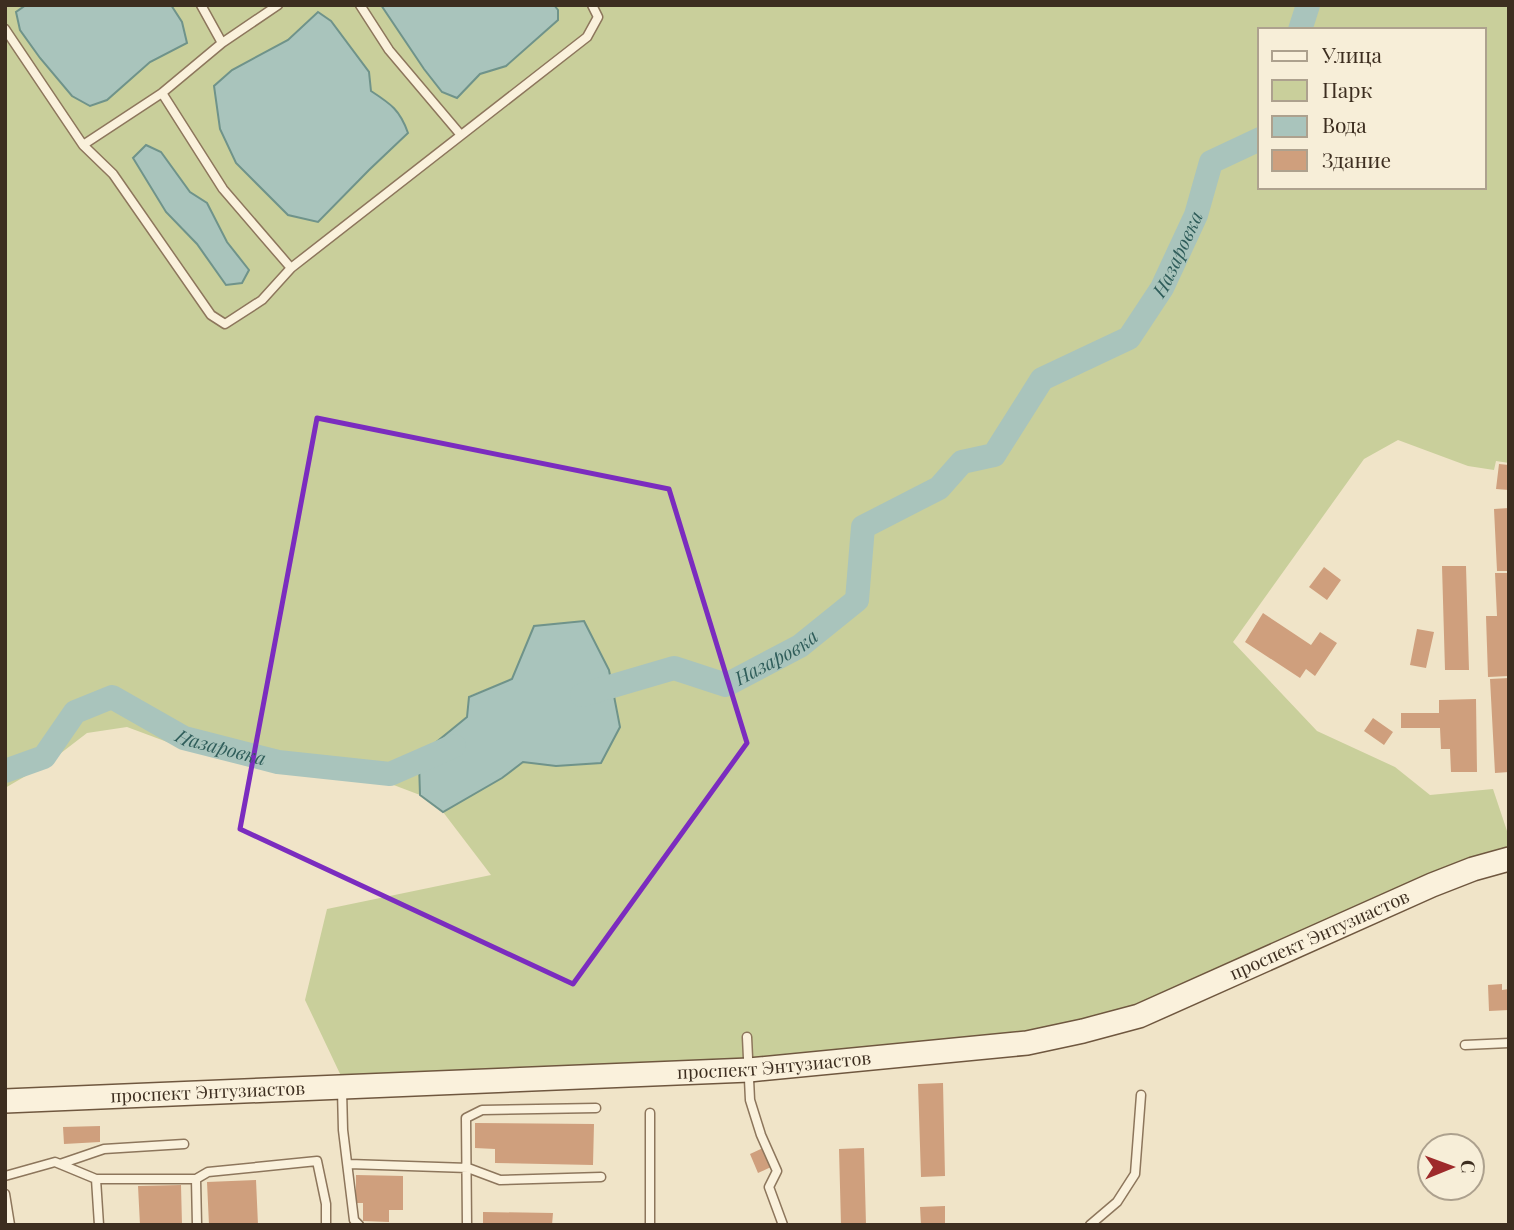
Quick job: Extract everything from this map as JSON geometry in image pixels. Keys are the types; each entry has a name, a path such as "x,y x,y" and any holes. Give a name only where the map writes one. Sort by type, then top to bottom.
{"street":[{"name":"проспект Энтузиастов","path":"5,1101 749,1070 1027,1043 1139,1016 1432,885 1509,859"}],"lane":[{"path":"201,5 222,43"},
{"path":"83,145 162,93 222,43 278,5"},
{"path":"360,5 389,50 460,134"},
{"path":"5,29 83,145 113,174 211,315 225,324 262,300 290,268 587,37 598,17 592,5"},
{"path":"162,93 223,189 290,268"},
{"path":"747,1037 750,1100 761,1135 777,1171 769,1187 783,1225"},
{"path":"1465,1045 1509,1044"},
{"path":"342,1087 354,1220 359,1225"},
{"path":"1090,1225 1117,1202 1135,1174 1141,1095"},
{"path":"467,1225 466,1118 482,1110 596,1108"},
{"path":"650,1113 650,1225"},
{"path":"60,1164 104,1149 184,1143"},
{"path":"5,1176 55,1162 96,1178 195,1180 208,1172 317,1161 326,1204 326,1225"},
{"path":"349,1164 468,1168 500,1180 601,1177"},
{"path":"96,1178 99,1225"},
{"path":"195,1180 197,1225"},
{"path":"5,1194 10,1225"}],"highlighted area":[{"path":"317,418 669,489 747,743 573,984 240,829"}],"green space":[{"path":"5,5 26,5 16,13 107,100 150,62 186,43 182,22 171,5 381,5 424,69 442,91 457,98 480,74 506,66 558,20 558,10 554,5 1509,5 1509,463 1496,461 1494,470 1468,466 1398,440 1364,459 1233,642 1317,731 1395,767 1430,795 1493,789 1509,837 1509,850 1135,1010 1024,1035 745,1062 342,1078 305,1000 327,909 491,875 443,812 502,778 523,762 556,766 534,626 512,679 469,696 467,717 434,744 419,763 420,795 391,784 275,772 178,746 127,727 87,733 48,763 5,788","holes":["318,13 369,72 371,91 408,133 369,170 232,70 288,40","161,152 190,192 207,203 227,242 249,270 226,285 197,244 166,212"]}],"water":[{"path":"26,5 171,5 182,22 187,43 150,62 107,100 90,106 72,96 20,30 16,12"},
{"path":"381,5 554,5 558,10 558,20 506,66 480,74 457,98 442,92"},
{"path":"318,12 331,21 369,72 371,91 394,108 408,133 318,222 288,215 236,163 220,129 214,86 232,70 288,40"},
{"path":"146,145 161,152 190,192 207,203 227,242 249,270 242,283 226,285 197,244 166,212 133,158"},
{"path":"584,621 609,670 620,727 601,763 556,766 523,762 502,778 443,812 420,795 419,763 434,744 467,717 469,697 512,679 534,626"}],"building":[{"path":"1499,464 1509,465 1509,490 1496,489"},
{"path":"1509,508 1509,571 1497,571 1494,509"},
{"path":"1442,566 1466,566 1469,670 1445,670"},
{"path":"1324,567 1341,580 1327,600 1309,587"},
{"path":"1495,573 1509,573 1509,676 1488,677 1486,616 1497,616"},
{"path":"1263,613 1311,645 1320,632 1337,643 1315,676 1306,669 1300,678 1245,642"},
{"path":"1417,629 1434,632 1426,668 1410,665"},
{"path":"1509,678 1509,772 1495,773 1490,679"},
{"path":"1476,699 1477,772 1451,772 1450,749 1441,749 1440,728 1401,728 1401,713 1439,713 1439,700"},
{"path":"1373,718 1393,732 1384,745 1364,731"},
{"path":"1502,984 1502,990 1509,989 1509,1010 1489,1011 1488,985"},
{"path":"943,1083 945,1176 921,1177 918,1084"},
{"path":"475,1123 594,1124 593,1165 495,1163 495,1149 475,1148"},
{"path":"100,1126 100,1142 64,1144 63,1127"},
{"path":"763,1148 771,1167 758,1173 750,1154"},
{"path":"864,1148 866,1225 841,1225 839,1149"},
{"path":"356,1175 403,1176 403,1210 389,1210 389,1222 363,1221 363,1203 356,1203"},
{"path":"256,1180 258,1225 209,1225 207,1182"},
{"path":"181,1185 182,1225 140,1225 138,1186"},
{"path":"945,1206 945,1225 921,1225 920,1207"},
{"path":"483,1212 553,1213 552,1225 483,1225"}],"waterway":[{"name":"Назаровка","path":"1301,28 1308,5"},
{"name":"Назаровка","path":"582,695 674,668 726,685 800,646 857,600 863,527 939,488 962,462 994,455 1042,379 1129,338 1162,288 1196,215 1211,162 1258,140"},
{"name":"Назаровка","path":"5,771 44,757 75,712 112,697 184,738 278,762 390,774 454,746"}]}
